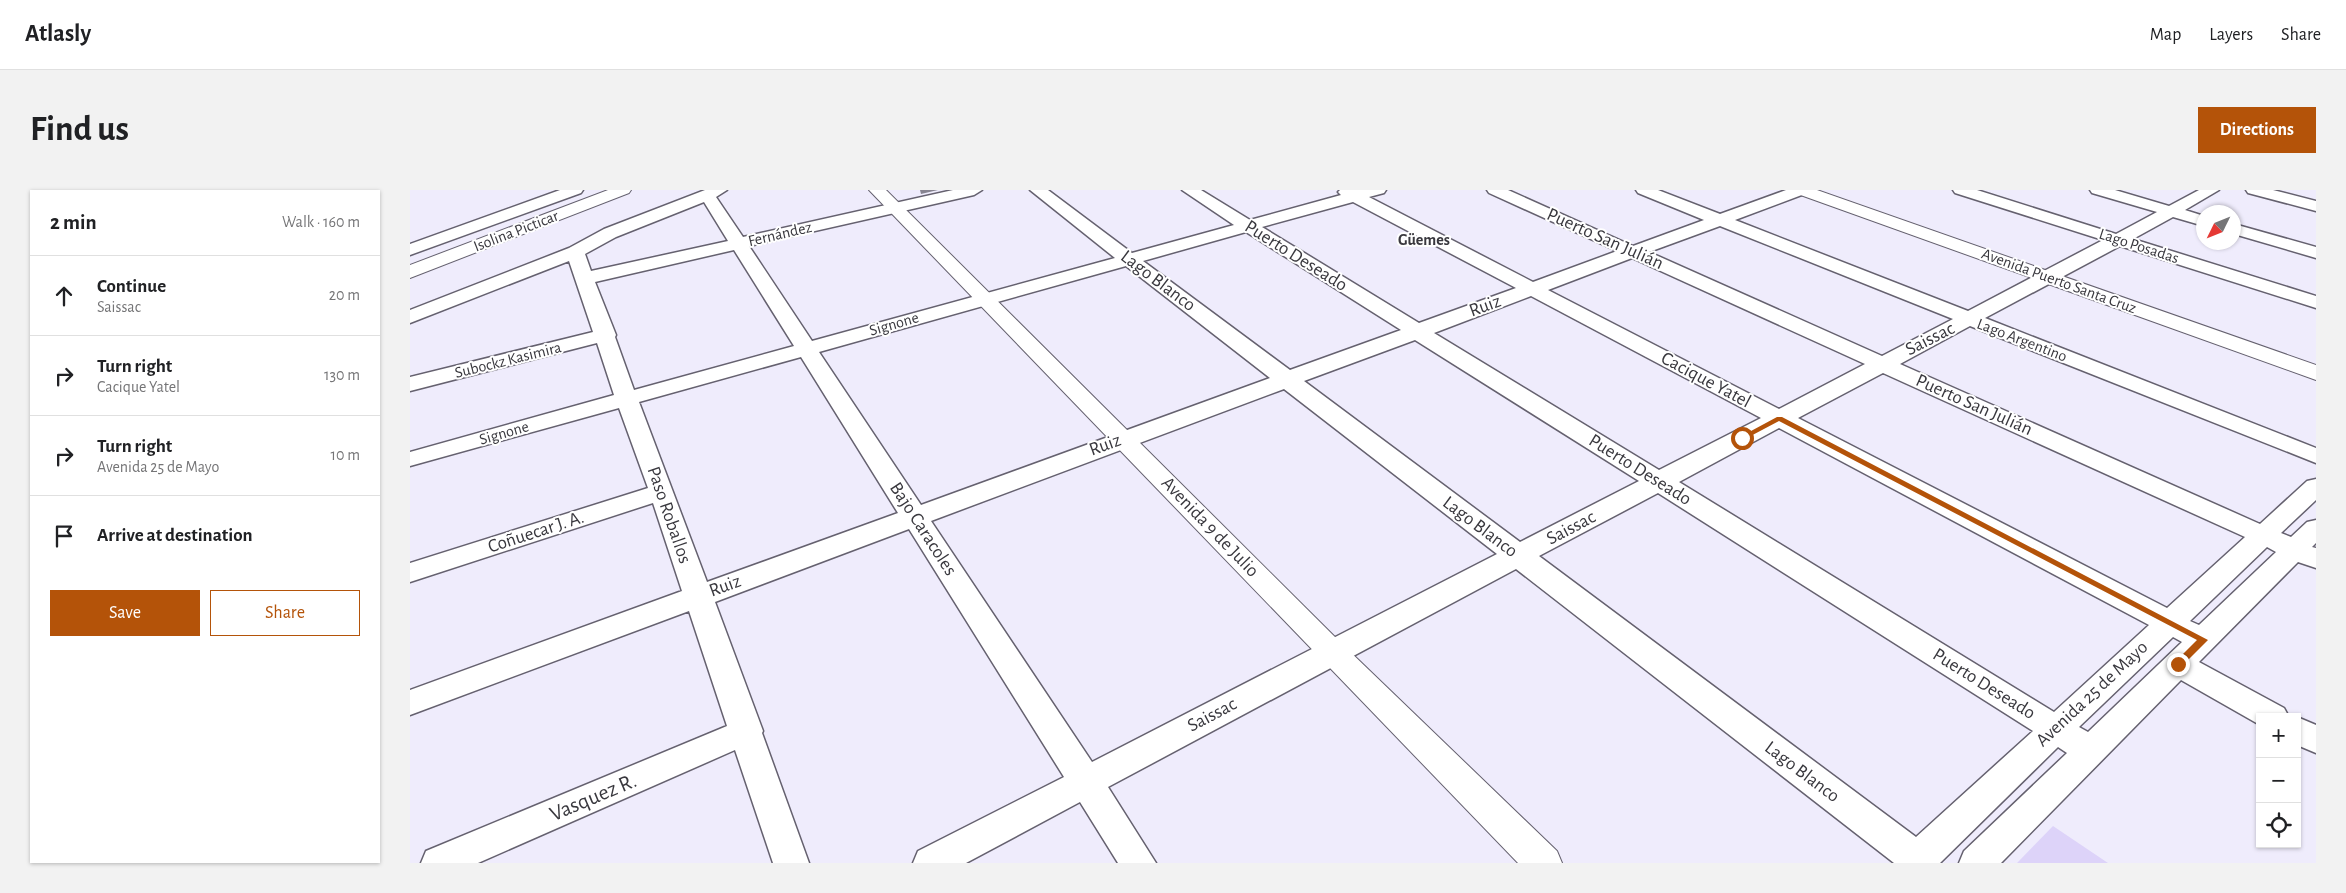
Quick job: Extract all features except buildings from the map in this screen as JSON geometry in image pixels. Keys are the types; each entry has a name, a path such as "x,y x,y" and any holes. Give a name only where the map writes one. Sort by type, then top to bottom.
{"street":[{"path":"518,190 514,212 534,224"},
{"name":"Isolina Picticar","path":"410,250 575,190"},
{"name":"Isolina Picticar","path":"410,272 623,190"},
{"name":"Fernández","path":"586,278 738,244 886,199 974,190"},
{"name":"Lago Blanco","path":"1038,190 1917,862"},
{"name":"Puerto Deseado","path":"1190,190 2090,751"},
{"name":"Signone","path":"410,460 626,398 1248,226 1348,193 1378,190"},
{"name":"Puerto San Julián","path":"1495,190 2262,535 2309,545"},
{"name":"Lago Argentino","path":"1644,190 2316,456"},
{"name":"Ruiz","path":"410,703 1124,438 1721,221 1801,190"},
{"name":"Avenida Puerto Santa Cruz","path":"1801,190 2316,363"},
{"name":"Avenida Puerto Santa Cruz","path":"1820,190 2316,373"},
{"name":"Lago Posadas","path":"1961,190 2316,302"},
{"path":"2098,190 2196,219"},
{"name":"Saissac","path":"931,863 1659,482 2210,190"},
{"path":"2254,190 2316,206"},
{"path":"410,317 575,252 610,233 714,193"},
{"name":"Bajo Caracoles","path":"714,193 738,244 1138,863"},
{"name":"Cacique Yatel","path":"1348,193 2203,640"},
{"name":"Avenida 9 de Julio","path":"886,199 1124,438 1332,653 1544,863"},
{"path":"2241,232 2316,253"},
{"name":"Paso Roballos","path":"575,252 586,278 626,398 662,492 697,596 747,731 791,863"},
{"name":"Subockz Kasimira","path":"410,384 606,335"},
{"name":"Avenida 25 de Mayo","path":"1917,862 2055,728 2316,486"},
{"name":"Coñuecar J. A.","path":"410,573 662,492"},
{"name":"Avenida 25 de Mayo","path":"1977,863 2203,640 2309,545"},
{"path":"2178,664 2266,713"},
{"name":"Vasquez R.","path":"439,863 747,731"},
{"path":"2301,732 2316,740"}],"shaded area":[{"path":"2053,826 2108,863 2017,863"}],"district":[{"name":"Güemes","path":"1424,240"}],"route":[{"path":"1742,438 1779,418 2203,640 2178,664"}]}
